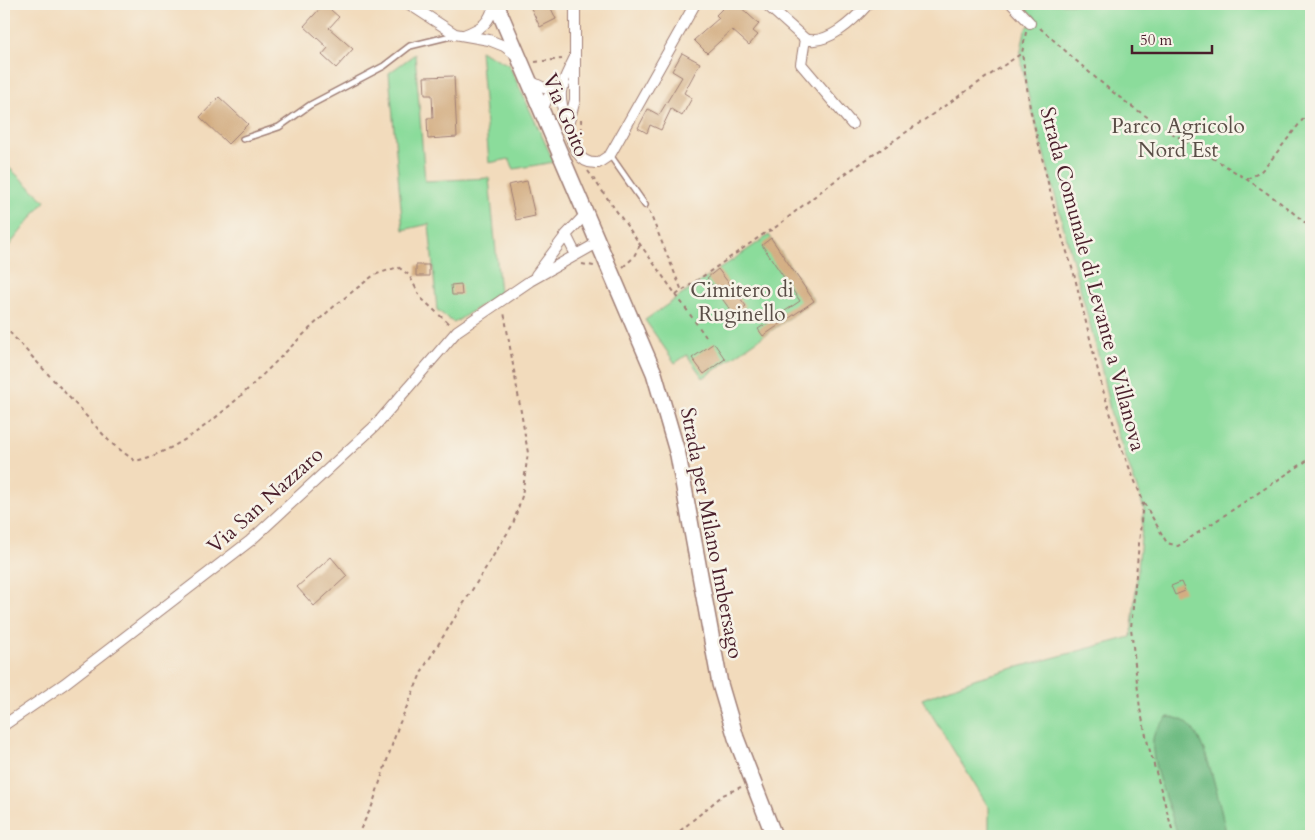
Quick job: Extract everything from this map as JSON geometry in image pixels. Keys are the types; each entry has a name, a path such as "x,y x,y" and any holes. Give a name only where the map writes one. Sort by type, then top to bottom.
{"street":[{"path":"409,4 459,35 504,46 525,56"},
{"path":"459,35 486,24 491,18 495,4"},
{"name":"Via Goito","path":"495,4 525,56 528,80 599,242"},
{"path":"568,125 575,100 576,4"},
{"path":"558,86 561,105 577,152 589,162 602,162 610,155 695,4"},
{"path":"766,4 805,39 820,40 853,20 868,4"},
{"path":"1012,4 1030,23"},
{"path":"805,39 801,64 852,124"},
{"path":"542,113 546,100 558,86 574,59"},
{"path":"528,80 544,88 568,83 575,86"},
{"path":"549,129 568,125"},
{"name":"Via San Nazzaro","path":"530,281 566,235 586,214"},
{"path":"566,235 576,255"},
{"name":"Via San Nazzaro","path":"4,725 64,684 250,541 375,426 457,331 530,281 599,242"},
{"name":"Strada per Milano Imbersago","path":"599,242 605,271 654,374 667,411 678,455 720,684 752,781 774,836"}],"lane":[{"path":"244,139 279,127 310,105 384,66 410,46 459,35"},
{"path":"610,155 645,205"}],"path":[{"path":"1030,23 1035,23 1124,100 1247,179 1295,213 1311,228"},
{"name":"Strada Comunale di Levante a Villanova","path":"1030,23 1022,53 1030,108 1102,387 1122,450 1143,501 1131,628 1142,718 1174,836"},
{"path":"676,295 768,230 772,230 829,185 1022,53"},
{"path":"525,56 536,63 557,59 574,59"},
{"path":"1247,179 1259,173 1267,165 1311,109"},
{"path":"581,117 582,142"},
{"path":"589,162 588,173 706,337"},
{"path":"645,205 650,212 682,291"},
{"path":"576,255 580,264 592,265 605,271 633,258 640,245"},
{"path":"4,326 112,443 134,461 150,458 185,439 218,415 322,317 374,275 398,267 409,274 421,298 457,331"},
{"path":"357,836 372,806 398,727 415,685 513,524 522,496 528,454 503,300"},
{"path":"1143,501 1167,542 1178,546 1311,458"},
{"path":"674,836 723,795 752,781"}],"green space":[{"name":"Parco Agricolo Nord Est","path":"1022,4 1311,4 1311,836 989,836 989,808 922,699 977,678 1131,637 1144,509 1111,415 1100,362 1027,91 1020,56 1025,30 1036,18"},
{"path":"480,50 509,65 554,162 514,169 509,159 489,163"},
{"path":"415,54 425,181 489,178 500,293 454,323 437,310 429,224 403,230 389,73"},
{"path":"4,163 45,201 4,252"},
{"name":"Cimitero di Ruginello","path":"769,235 814,301 703,378 687,355 675,363 645,320"},
{"path":"1168,717 1180,719 1187,723 1196,734 1208,761 1227,836 1178,836 1158,775 1153,750 1155,733"}],"building":[{"path":"324,4 339,17 329,28 353,49 336,68 322,55 328,48 304,26"},
{"path":"529,4 549,4 556,19 540,27"},
{"path":"732,4 737,4 759,24 753,31 758,35 749,45 732,30 707,53 694,40 719,18 716,15 725,6 728,8"},
{"path":"682,53 700,63 684,93 692,98 682,116 671,109 661,130 650,125 647,133 638,128 648,109 659,115 682,77 672,71"},
{"path":"454,76 457,137 428,139 427,118 433,118 432,95 425,95 424,77"},
{"path":"219,97 248,124 228,144 200,117"},
{"path":"527,181 535,216 516,220 508,185"},
{"path":"771,238 814,301 763,336 758,329 800,301 762,245"},
{"path":"416,265 429,265 429,276 416,276"},
{"path":"718,269 746,306 734,315 707,278"},
{"path":"461,284 462,295 452,295 451,285"},
{"path":"714,343 725,359 704,374 692,358"},
{"path":"331,557 347,576 314,606 297,587"},
{"path":"1181,582 1185,591 1175,595 1171,586"}]}
